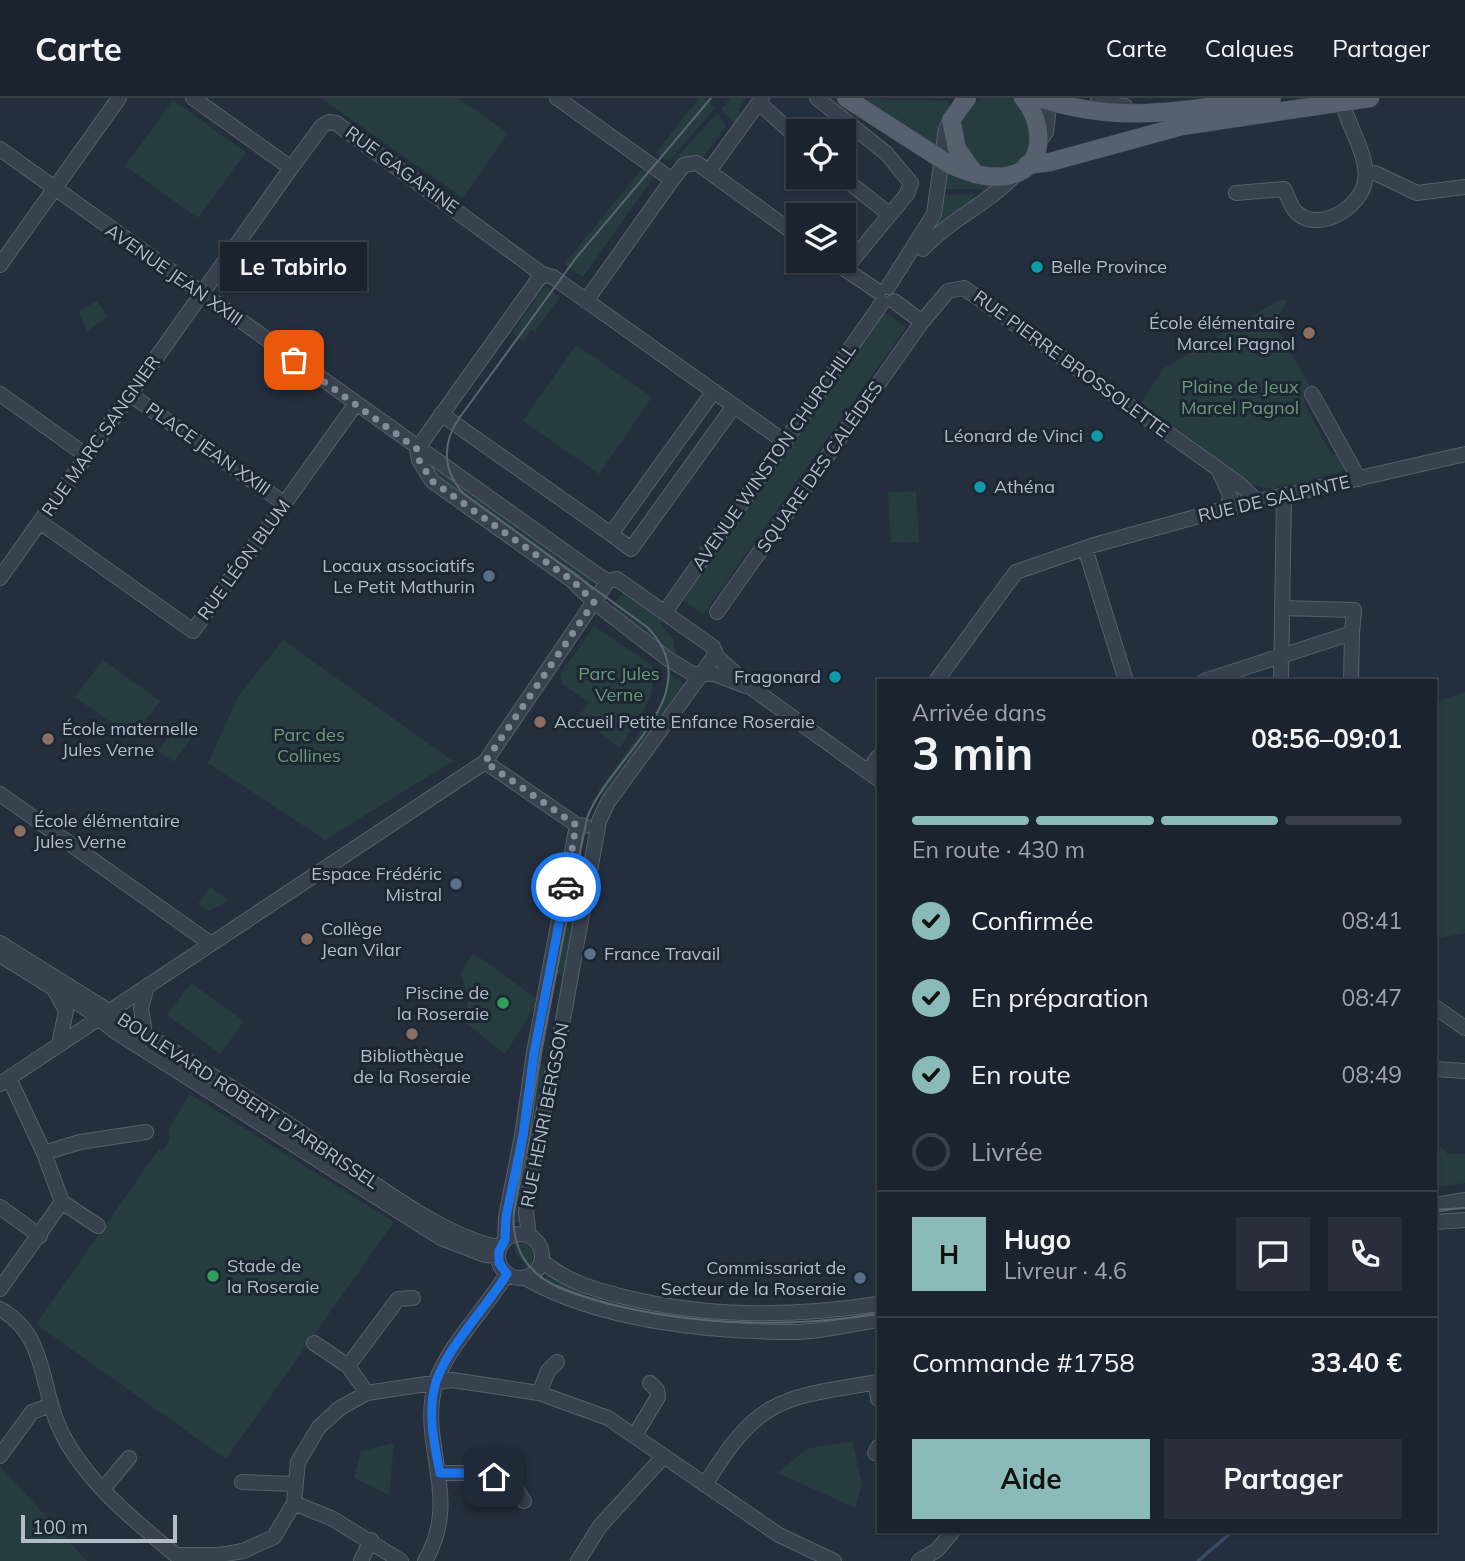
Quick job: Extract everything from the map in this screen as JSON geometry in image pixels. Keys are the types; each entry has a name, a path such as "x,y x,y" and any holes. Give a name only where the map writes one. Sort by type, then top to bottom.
{"main road":[{"path":"846,98 941,160 975,174 996,177 1182,126 1370,98"},
{"name":"AVENUE WINSTON CHURCHILL","path":"951,120 967,98"},
{"path":"1023,98 1035,115 1041,139"},
{"path":"1046,99 1126,116 1272,98"},
{"path":"951,120 957,149 975,174"},
{"name":"AVENUE WINSTON CHURCHILL","path":"1021,170 1041,139"}],"street":[{"path":"0,265 119,98"},
{"path":"193,98 291,168"},
{"path":"557,98 673,180"},
{"path":"817,98 901,167 909,178 911,187 856,248"},
{"path":"1098,98 1118,106 1206,106"},
{"name":"AVENUE WINSTON CHURCHILL","path":"1041,139 1046,132 1046,99"},
{"path":"709,171 760,100 786,126"},
{"path":"1237,193 1284,189 1295,212 1308,218 1341,214 1353,205 1362,192 1366,173 1342,102"},
{"name":"AVENUE WINSTON CHURCHILL","path":"887,294 930,225 937,201 946,129 951,120"},
{"name":"RUE GAGARINE","path":"201,294 322,126 329,122 336,123 542,274 553,277 785,442"},
{"name":"AVENUE JEAN XXIII","path":"0,149 355,405 417,449 433,457 608,582 617,579 665,612 713,647 716,654 754,689 873,775"},
{"path":"586,301 687,163 697,163 786,227"},
{"name":"AVENUE WINSTON CHURCHILL","path":"665,612 911,262 933,237 1003,187 1021,170"},
{"path":"1375,173 1417,192 1465,187"},
{"path":"856,188 889,214"},
{"path":"852,273 887,294 922,322"},
{"path":"417,449 542,274"},
{"name":"RUE PIERRE BROSSOLETTE","path":"922,322 948,291 964,288 1238,482 1257,501"},
{"name":"RUE MARC SANGNIER","path":"0,578 201,294"},
{"name":"SQUARE DES CALÉIDES","path":"717,612 922,322"},
{"path":"611,534 713,391"},
{"path":"0,394 87,456"},
{"path":"1312,394 1359,479"},
{"name":"PLACE JEAN XXIII","path":"131,395 285,504"},
{"name":"RUE LÉON BLUM","path":"40,522 193,631 355,405"},
{"path":"441,414 631,549 734,406"},
{"name":"AVENUE JEAN XXIII","path":"417,449 419,460 432,481 573,581 594,602 668,659 701,674 714,674 754,689"},
{"name":"RUE DE SALPINTE","path":"937,679 1016,572 1085,548 1228,508 1465,454"},
{"path":"1218,470 1227,485 1228,508"},
{"path":"1281,679 1284,495"},
{"path":"1085,548 1125,679"},
{"path":"98,1226 62,1202 44,1153 5,1081 485,762 608,582"},
{"path":"1282,608 1354,610 1351,679"},
{"path":"1210,679 1352,633"},
{"name":"RUE HENRI BERGSON","path":"529,1236 526,1212 537,1140 558,1047 596,829 608,802 716,654"},
{"path":"485,762 576,825 596,829"},
{"path":"0,794 211,944"},
{"name":"RUE HENRI BERGSON","path":"501,1248 576,825"},
{"name":"BOULEVARD ROBERT D'ARBRISSEL","path":"0,943 105,1016 441,1238 485,1255 501,1248"},
{"name":"BOULEVARD ROBERT D'ARBRISSEL","path":"0,955 52,988 145,1034 430,1218 468,1240 501,1248"},
{"path":"145,1034 141,1008 147,986"},
{"path":"52,988 66,1012 59,1045"},
{"path":"1437,1008 1465,1028"},
{"path":"1437,1069 1465,1071"},
{"path":"44,1153 80,1142 146,1132"},
{"path":"1437,1205 1465,1200"},
{"path":"0,1289 62,1202"},
{"path":"0,1207 40,1236"},
{"path":"1437,1222 1465,1220"},
{"path":"425,1561 438,1535 440,1473 433,1432 436,1381 507,1274 501,1248 514,1235 529,1236 539,1244 542,1261 535,1272 525,1278"},
{"path":"542,1261 572,1282 660,1306 699,1311 768,1314 877,1304"},
{"path":"507,1274 525,1278 575,1301 698,1327 797,1332 877,1320"},
{"path":"348,1366 386,1310 398,1299 413,1298"},
{"path":"0,1309 22,1326 32,1339 40,1357 51,1405 79,1461 103,1489 179,1558 220,1555 262,1544 274,1537 293,1503 293,1484 298,1462 319,1427 340,1408 368,1393 436,1381 476,1381 539,1393 608,1418 779,1535 834,1561"},
{"path":"314,1343 348,1366 368,1393"},
{"path":"539,1393 548,1371 557,1362"},
{"path":"705,1485 750,1423 772,1406 798,1395 877,1382"},
{"path":"635,1435 658,1397 656,1387 650,1383"},
{"path":"0,1456 32,1412 51,1405"},
{"path":"578,1561 600,1526 664,1456"},
{"path":"103,1489 129,1458"},
{"path":"440,1473 467,1473 513,1483 524,1501"},
{"path":"242,1482 293,1484"},
{"path":"293,1503 333,1519 371,1540 401,1561"},
{"path":"919,1561 937,1550 951,1533"},
{"path":"361,1561 371,1540"}],"green space":[{"path":"996,96 1010,99 1022,107 1030,119 1033,133 1030,147 1022,159 1010,167 996,170 982,167 970,159 962,147 959,133 962,119 970,107 982,99"},
{"path":"321,98 458,98 508,133 463,198"},
{"path":"699,98 704,98 715,108 672,158 666,160 658,154 658,150"},
{"path":"731,98 746,98 738,110 744,115 736,126 721,109"},
{"path":"856,98 948,101 950,105 940,148"},
{"path":"173,100 246,152 198,218 125,166"},
{"path":"718,112 726,126 701,160 678,164 674,160"},
{"path":"642,169 653,178 583,277 564,264"},
{"path":"946,174 994,185 984,195 981,189 943,189"},
{"path":"973,194 976,200 933,234 930,231 943,195"},
{"path":"545,286 560,297 535,332 531,330 523,342 512,333"},
{"name":"Plaine de Jeux Marcel Pagnol","path":"1279,300 1288,300 1274,324 1310,386 1304,395 1304,402 1332,456 1337,453 1344,468 1341,472 1271,489 1250,484 1140,404 1164,368"},
{"path":"97,301 107,316 87,332 79,311"},
{"path":"882,311 906,327 703,615 680,598"},
{"path":"576,345 652,397 599,474 523,421"},
{"path":"433,461 595,577 588,587 446,486 427,469"},
{"path":"916,491 919,542 891,543 888,492"},
{"path":"625,589 661,618 661,624 673,639 676,658 610,610"},
{"name":"Parc Jules Verne","path":"594,626 653,666 654,677 649,699 620,748 579,716 589,702 562,684 561,673"},
{"name":"Parc des Collines","path":"283,640 453,761 325,840 208,763 239,695"},
{"path":"103,660 160,701 133,738 75,697"},
{"path":"667,672 687,686 606,798 598,792 659,706 665,692"},
{"path":"1465,692 1465,933 1437,939 1437,701"},
{"path":"180,719 196,731 174,762 158,751"},
{"path":"574,864 587,866 567,977 553,974"},
{"path":"210,887 229,901 208,911 198,904"},
{"name":"Piscine de la Roseraie","path":"473,953 539,1000 505,1054 466,1023 468,998 461,973"},
{"path":"191,983 244,1021 220,1054 167,1015"},
{"path":"536,1063 551,1066 521,1222 511,1223"},
{"name":"Stade de la Roseraie","path":"190,1094 394,1222 226,1459 36,1324 159,1149 162,1151 170,1140 169,1128"},
{"path":"1437,1141 1448,1154 1465,1154 1465,1183 1437,1187"},
{"path":"523,1241 534,1252 528,1268 516,1254 513,1242"},
{"path":"548,1274 565,1283 793,1318 793,1325 730,1324 634,1312 572,1293 544,1280"},
{"path":"852,1441 862,1484 855,1508 778,1473 806,1449"},
{"path":"394,1443 389,1495 354,1478 361,1451"},
{"path":"0,1466 87,1561 0,1561"}],"waterway":[{"path":"1198,1561 1231,1533"}],"tram line":[{"path":"711,98 576,258 460,417 454,426 448,446 451,475 463,493 647,627 664,652 669,676 663,700 650,724 599,795 587,818 541,1049 514,1211 514,1228 521,1252 536,1273 561,1288 609,1304 710,1321 777,1323 877,1314"},
{"path":"1437,1210 1465,1208"}],"way so far":[{"path":"294,360 417,449 419,460 432,481 472,512 573,581 594,602 485,762 576,825 566,887"}],"place":[{"name":"Belle Province","path":"1037,267"},
{"name":"École élémentaire Marcel Pagnol","path":"1309,333"},
{"name":"Le Tabirlo","path":"294,360"},
{"name":"Léonard de Vinci","path":"1097,436"},
{"name":"Athéna","path":"980,487"},
{"name":"Locaux associatifs Le Petit Mathurin","path":"489,576"},
{"name":"Fragonard","path":"835,677"},
{"name":"Accueil Petite Enfance Roseraie","path":"540,722"},
{"name":"École maternelle Jules Verne","path":"48,739"},
{"name":"École élémentaire Jules Verne","path":"20,831"},
{"name":"Espace Frédéric Mistral","path":"456,884"},
{"name":"Collège Jean Vilar","path":"307,939"},
{"name":"France Travail","path":"590,954"},
{"name":"Piscine de la Roseraie","path":"503,1003"},
{"name":"Bibliothèque de la Roseraie","path":"412,1034"},
{"name":"Stade de la Roseraie","path":"213,1276"},
{"name":"Commissariat de Secteur de la Roseraie","path":"860,1278"}],"route":[{"path":"494,1477 440,1473 433,1432 434,1393 436,1381 447,1362 507,1274 499,1263 498,1256 505,1240 506,1217 523,1135 534,1053 566,887"}]}
